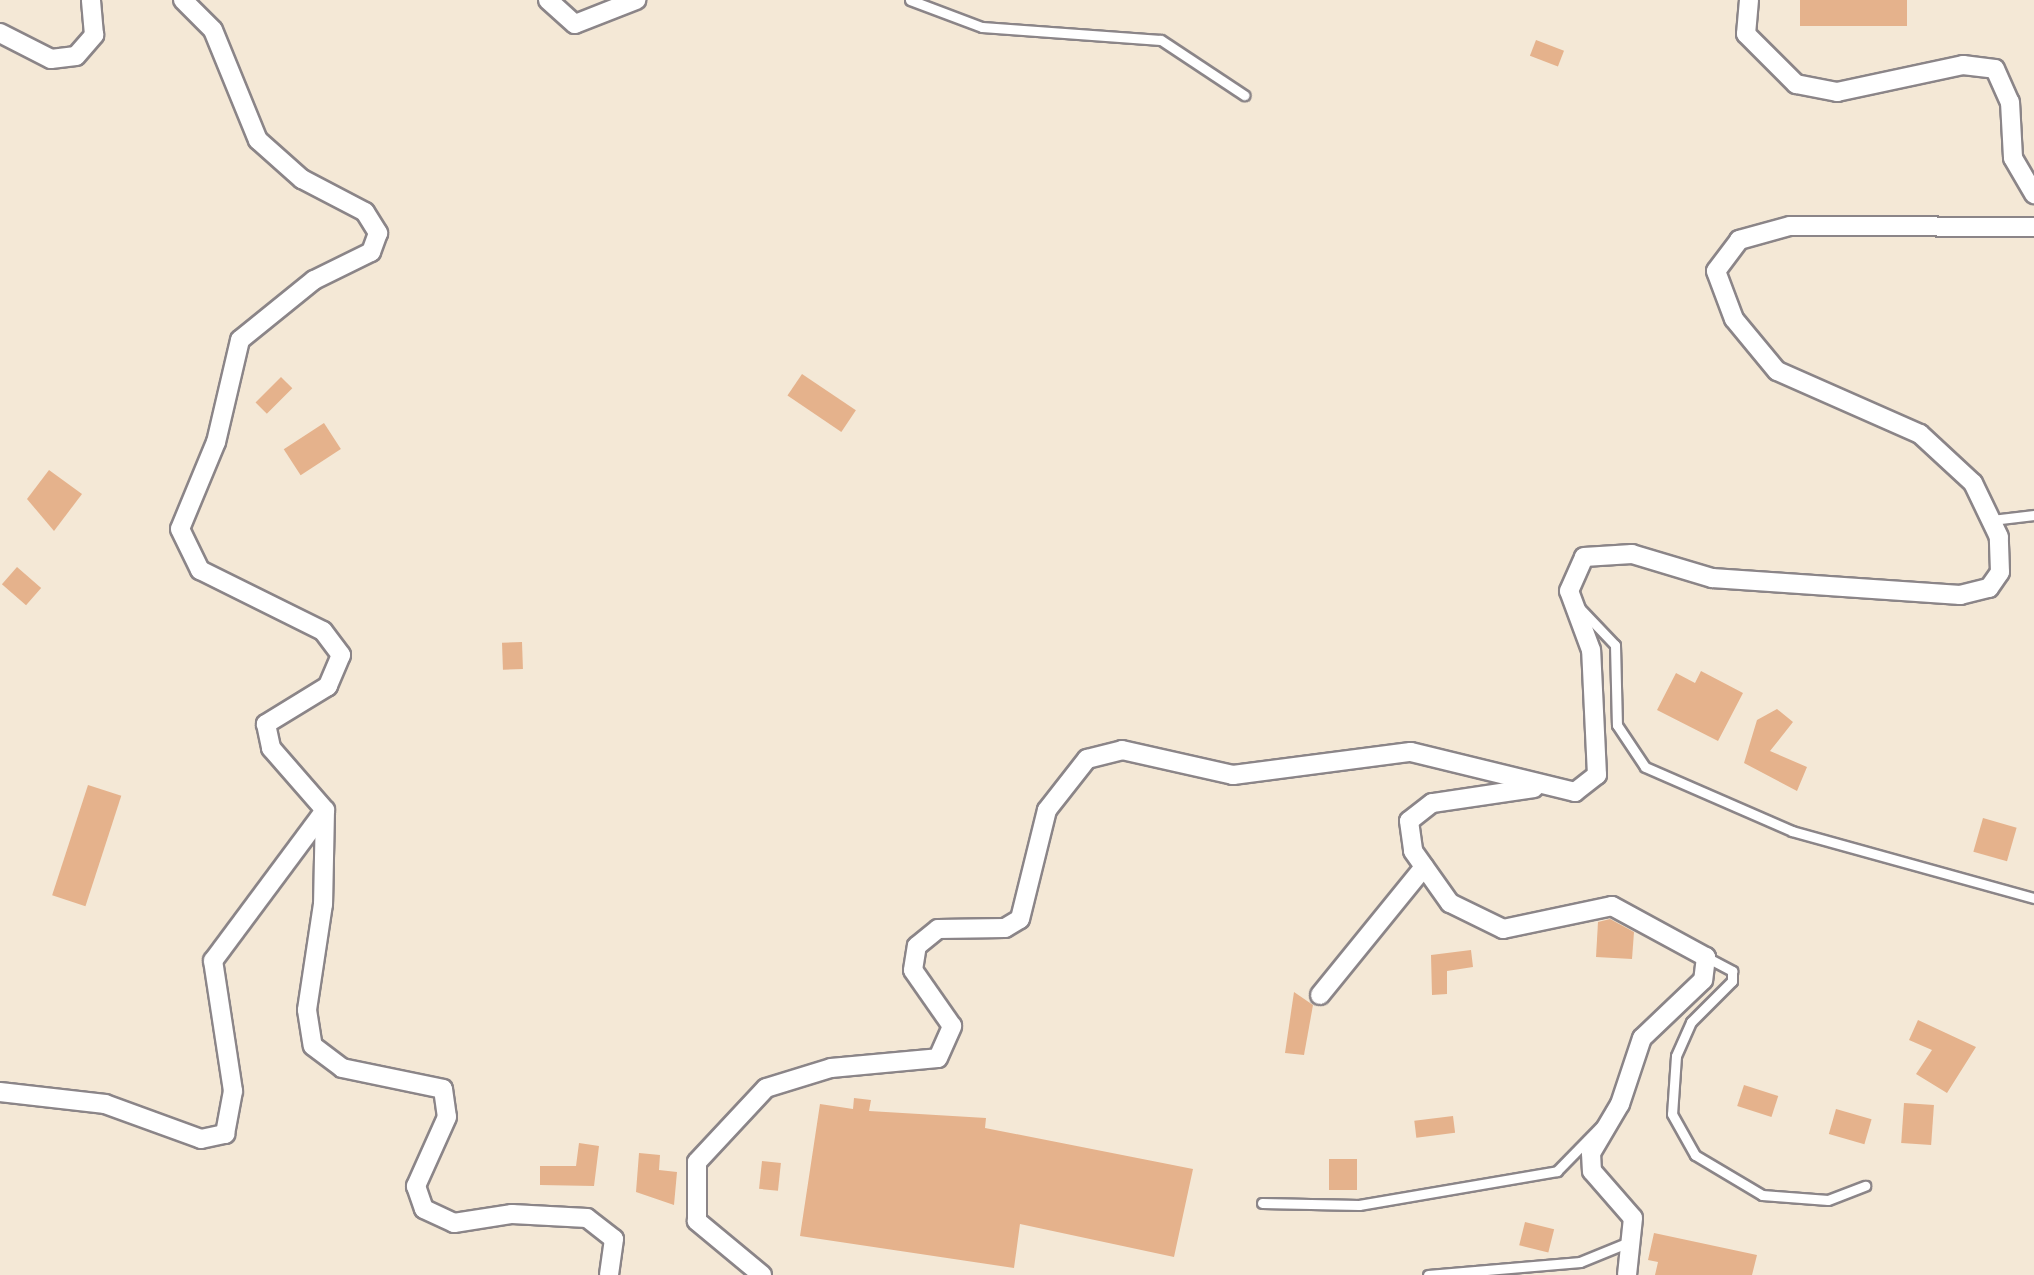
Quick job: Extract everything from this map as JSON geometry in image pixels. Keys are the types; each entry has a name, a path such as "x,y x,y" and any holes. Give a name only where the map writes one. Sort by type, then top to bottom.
{"street":[{"path":"0,33 51,59 76,56 94,35 92,0"},
{"path":"183,0 213,30 258,140 302,179 365,212 378,233 371,252 314,280 240,340 212,456 182,512 182,546 200,570 335,642 338,678 266,724 271,748 325,810 323,904 306,1010 313,1046 342,1068 444,1089 447,1117 416,1186 424,1210 454,1223 512,1214 586,1218 614,1239 610,1275"},
{"path":"548,0 575,24 636,0"},
{"path":"1748,0 1746,34 1796,84 1837,92 1963,65 1995,70 2010,102 2014,158 2034,194"},
{"path":"762,1275 697,1221 697,1162 766,1088 830,1068 938,1058 952,1026 913,970 917,946 938,929 992,930 1020,919 1046,810 1087,759 1122,750 1233,776 1411,752 1534,788 1575,792 1597,775 1591,650 1573,602 1574,566 1615,552 1712,578 1971,594 2000,572 1992,520 1973,483 1920,434 1798,382 1754,350 1716,271 1739,240 1790,226 2034,227"},
{"path":"1534,788 1417,811 1408,838 1424,868 1450,902 1503,929 1612,906 1706,957 1703,980 1642,1038 1607,1122 1592,1171 1626,1207 1636,1238 1627,1275"},
{"path":"0,1092 38,1089 105,1104 200,1140 226,1134 233,1091 214,962 325,810"},
{"path":"1320,995 1424,868"}],"lane":[{"path":"910,0 982,28 1160,40 1244,95"},
{"path":"1992,520 2034,514"},
{"path":"1573,602 1615,645 1617,725 1645,767 1792,831 2034,898"},
{"path":"1706,957 1732,971 1732,981 1690,1022 1676,1056 1672,1114 1695,1155 1762,1196 1828,1200 1864,1186"},
{"path":"1262,1203 1359,1205 1557,1171 1607,1122"},
{"path":"1428,1275 1580,1262 1636,1238"}],"building":[{"path":"1800,0 1907,0 1907,26 1800,26"},
{"path":"1536,40 1564,51 1558,67 1530,56"},
{"path":"802,374 856,410 841,432 787,396"},
{"path":"281,377 292,388 267,414 256,402"},
{"path":"324,423 341,449 301,475 284,449"},
{"path":"49,470 82,494 54,531 27,499"},
{"path":"17,567 41,588 26,605 2,584"},
{"path":"522,642 523,669 503,670 502,643"},
{"path":"1701,671 1743,693 1718,741 1657,710 1676,673 1695,683"},
{"path":"1777,709 1793,722 1770,751 1807,767 1797,791 1744,763 1757,720"},
{"path":"88,785 121,796 85,906 52,895"},
{"path":"1983,818 2017,828 2007,861 1973,852"},
{"path":"1610,919 1634,932 1632,959 1596,957 1598,922"},
{"path":"1471,950 1473,967 1447,971 1447,994 1432,995 1431,955"},
{"path":"1294,992 1313,1005 1304,1055 1285,1053"},
{"path":"1918,1020 1976,1047 1947,1093 1916,1074 1932,1050 1909,1040"},
{"path":"1744,1085 1778,1096 1771,1117 1737,1106"},
{"path":"854,1098 871,1100 869,1111 986,1118 985,1128 1193,1169 1174,1257 1020,1224 1014,1268 800,1236 820,1104 853,1109"},
{"path":"1904,1103 1934,1105 1931,1145 1901,1143"},
{"path":"1836,1109 1872,1119 1864,1144 1829,1134"},
{"path":"1453,1116 1455,1133 1416,1138 1414,1121"},
{"path":"579,1143 599,1146 594,1186 540,1185 540,1166 576,1166"},
{"path":"639,1153 660,1155 659,1170 677,1172 674,1205 636,1192"},
{"path":"1329,1159 1357,1159 1357,1190 1329,1190"},
{"path":"762,1161 781,1163 778,1191 759,1189"},
{"path":"1525,1222 1554,1229 1548,1253 1519,1245"},
{"path":"1654,1233 1757,1255 1752,1275 1655,1275 1658,1262 1648,1260"}]}
